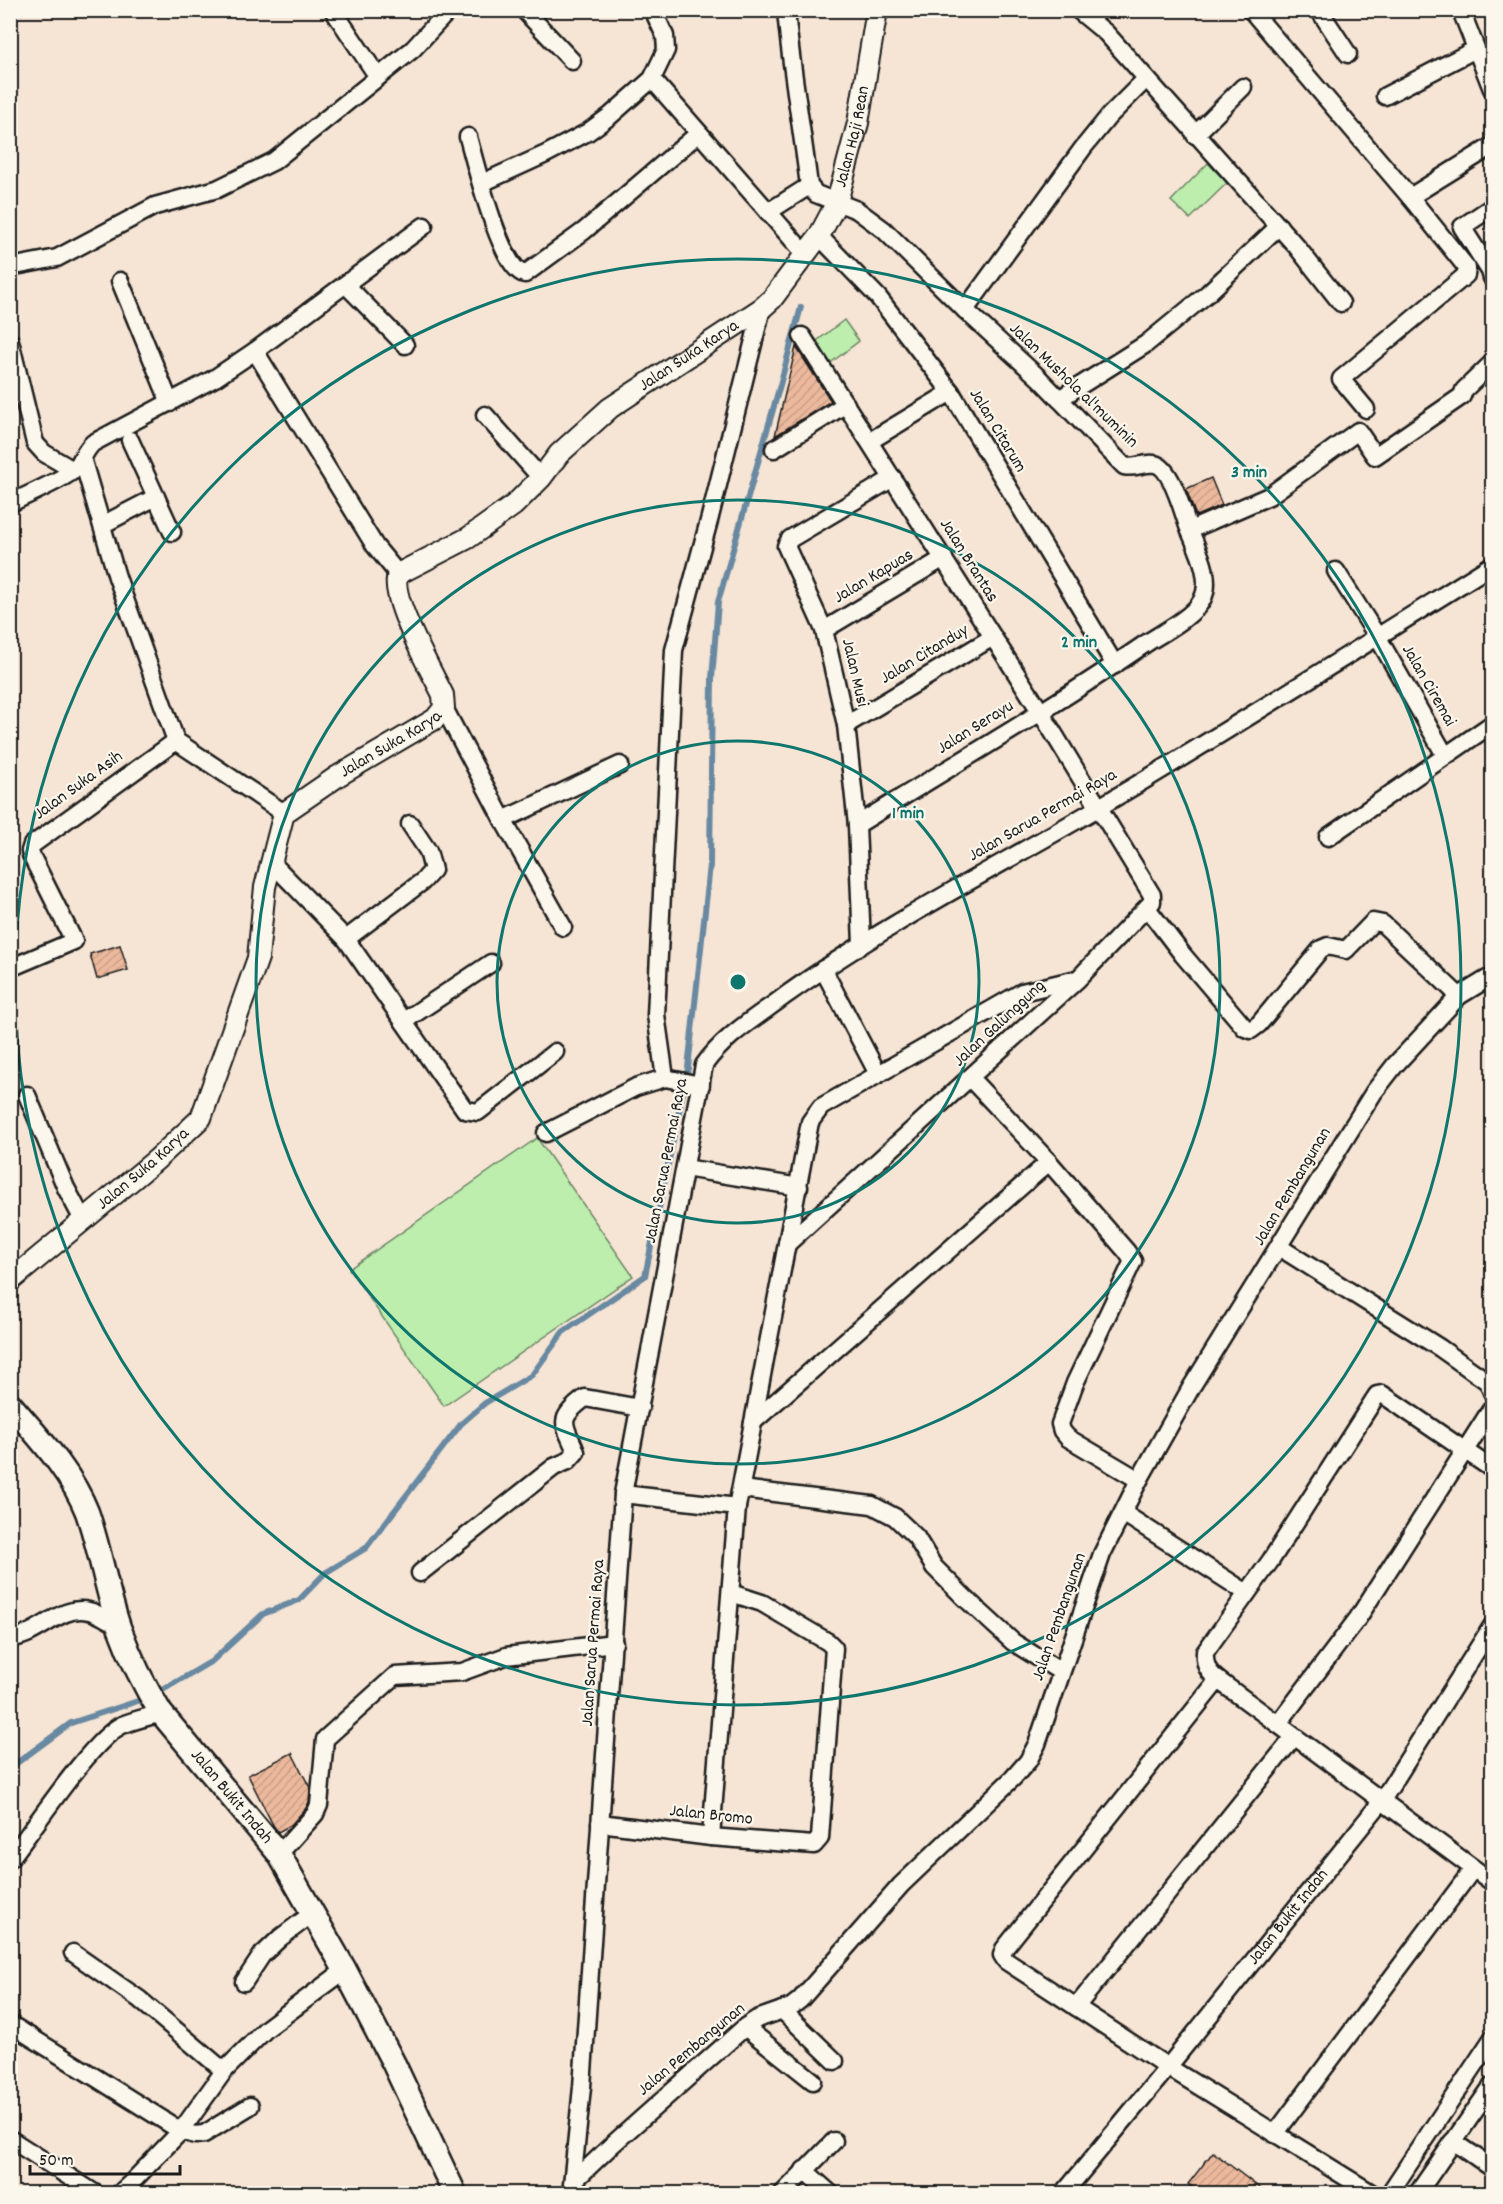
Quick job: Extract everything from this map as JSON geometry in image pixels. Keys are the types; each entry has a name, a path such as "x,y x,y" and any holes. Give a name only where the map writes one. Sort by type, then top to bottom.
{"main road":[{"name":"Jalan Bukit Indah","path":"10,1404 58,1462 86,1511 119,1625 134,1664 154,1700 279,1854 345,1970 394,2064 455,2193"}],"street":[{"path":"333,10 378,77"},
{"path":"10,267 57,258 155,206 217,189 274,161 413,49 449,10"},
{"path":"524,10 572,61"},
{"path":"482,183 588,132 652,79 666,50 665,36 653,10"},
{"path":"768,212 809,186 786,10"},
{"name":"Jalan Haji Rean","path":"806,255 837,202 858,123 877,10"},
{"path":"1078,10 1106,33 1195,135 1279,226 1341,303"},
{"path":"1251,10 1465,264 1467,272 1341,379 1366,409"},
{"path":"1319,10 1348,54"},
{"path":"1462,13 1492,88"},
{"path":"1385,96 1476,49"},
{"path":"652,79 806,255"},
{"path":"964,310 1083,148 1109,116 1146,79"},
{"path":"1195,135 1243,87"},
{"path":"468,137 501,245 516,270 525,274 584,231 699,133"},
{"path":"1410,197 1492,146"},
{"name":"Jalan Mushola al'muminin","path":"809,186 816,194 857,210 871,219 1059,399 1124,466 1132,468 1155,464 1163,468 1171,481 1207,580 1203,599 1191,613 1115,665"},
{"path":"1492,207 1462,227 1490,271 1492,278"},
{"path":"11,503 78,464 85,451 93,443 170,403 255,351 424,226"},
{"path":"1059,399 1146,344 1207,294 1279,226"},
{"name":"Jalan Citarum","path":"819,236 878,297 951,392 1115,665"},
{"name":"Jalan Suka Karya","path":"12,1275 156,1160 201,1118 258,958 262,938 261,914 284,813 338,776 435,719 444,708 443,695 401,606 396,582 398,574 468,538 514,505 541,478 559,454 610,408 762,308 772,299 806,255"},
{"path":"120,281 170,403"},
{"path":"346,285 405,345"},
{"path":"546,1133 636,1087 684,1082 656,1015 674,650 762,308"},
{"name":"Jalan Brantas","path":"802,336 944,558 1098,807"},
{"path":"10,340 35,443 44,453 78,464"},
{"path":"255,351 375,546 398,574"},
{"path":"1190,530 1269,496 1358,431 1375,456 1462,396 1464,390 1492,363"},
{"path":"870,441 951,392"},
{"path":"774,449 846,404"},
{"path":"486,415 541,478"},
{"path":"130,440 172,532"},
{"path":"78,464 102,525 117,577 176,741 284,813"},
{"name":"Jalan Musi","path":"862,944 857,825 846,726 824,630 786,546 790,539 893,478"},
{"path":"102,525 156,497"},
{"name":"Jalan Kapuas","path":"824,630 944,558"},
{"name":"Jalan Sarua Permai Raya","path":"572,2188 582,2087 623,1494 685,1168 684,1082 705,1065 716,1049 732,1034 862,944 1098,807 1492,565"},
{"name":"Jalan Ciremai","path":"1336,571 1377,636 1445,755"},
{"name":"Jalan Citanduy","path":"846,726 993,637"},
{"name":"Jalan Serayu","path":"857,825 1115,665"},
{"path":"444,708 563,927"},
{"path":"1328,837 1492,724"},
{"name":"Jalan Suka Asih","path":"10,968 74,941 31,855 32,845 176,741"},
{"path":"503,820 620,765"},
{"path":"1098,807 1152,895 1152,902 1147,908 1245,1028 1251,1030 1259,1024 1321,949 1328,946 1346,950 1373,922 1383,924 1459,996"},
{"path":"346,939 423,881 434,870 428,851 410,824"},
{"path":"271,862 346,939 465,1110 478,1112 555,1052"},
{"name":"Jalan Galunggung","path":"787,1244 1078,979 1147,908"},
{"path":"404,1021 491,963"},
{"path":"823,969 878,1074"},
{"path":"711,1837 737,1507 810,1122 821,1107 1022,992 1078,979"},
{"name":"Jalan Pembangunan","path":"572,2188 613,2144 745,2027 767,2014 791,2007 800,2000 901,1886 1028,1761 1037,1744 1102,1554 1139,1480 1192,1386 1374,1092 1395,1065 1459,996 1490,979"},
{"path":"970,1078 1049,1162 1133,1261 1075,1383 1060,1424 1068,1438 1139,1480"},
{"path":"27,1095 66,1188 83,1220"},
{"path":"753,1422 1049,1162"},
{"path":"685,1168 799,1187"},
{"path":"1279,1247 1440,1348 1488,1382 1492,1392"},
{"path":"1492,1469 1382,1394 1377,1395 1271,1560 1205,1652 1204,1663 1210,1674 1492,1882"},
{"path":"420,1573 554,1467 573,1458 576,1452 564,1425 566,1419 585,1398 640,1408"},
{"path":"1278,1724 1358,1618 1492,1408"},
{"path":"741,1489 872,1505 895,1517 916,1537 934,1568 964,1598 1013,1642 1061,1672"},
{"path":"623,1494 737,1507"},
{"path":"1123,1513 1247,1593"},
{"name":"Jalan Bromo","path":"600,1823 711,1837 814,1845 818,1843 834,1648 828,1642 762,1603 731,1593"},
{"path":"10,1638 22,1638 62,1615 76,1610 91,1611 119,1625"},
{"name":"Jalan Bukit Indah","path":"1063,2193 1168,2067 1381,1802 1492,1626"},
{"path":"279,1854 315,1814 319,1805 325,1739 395,1676 462,1672 506,1656 614,1643"},
{"path":"1218,1680 1004,1949 1002,1955 1006,1961 1168,2067 1373,2193"},
{"path":"10,1859 103,1740 154,1700"},
{"path":"1076,2007 1294,1737"},
{"path":"1275,2134 1473,1869"},
{"path":"244,1982 262,1955 313,1913"},
{"path":"73,1953 139,1999 224,2071"},
{"path":"118,2193 131,2183 181,2131 224,2071 266,2029 345,1970"},
{"path":"782,2010 836,2061"},
{"path":"10,2024 181,2131 195,2135 204,2134 250,2106"},
{"path":"745,2027 813,2081"},
{"path":"1389,2193 1492,2039"},
{"path":"1417,2193 1492,2086"},
{"path":"10,2139 96,2193"},
{"path":"782,2193 834,2141"},
{"path":"1453,2141 1492,2168"},
{"path":"804,2170 831,2193"}],"green space":[{"path":"1208,163 1227,183 1190,219 1171,201"},
{"path":"844,320 859,341 828,365 813,344"},
{"path":"537,1138 633,1276 444,1406 349,1269"}],"building":[{"path":"796,347 831,401 775,436"},
{"path":"1211,478 1222,505 1196,516 1186,489"},
{"path":"120,945 128,970 97,979 90,954"},
{"path":"292,1753 310,1788 309,1802 291,1825 278,1832 248,1775"},
{"path":"1213,2152 1266,2193 1200,2193 1188,2184"}],"waterway":[{"path":"156,1694 212,1661 263,1614 299,1600 325,1573 366,1548 461,1424 485,1403 532,1375 563,1332 645,1276 688,1068 710,865 712,679 718,602 801,307"},
{"path":"10,1768 71,1723 147,1698"}]}
